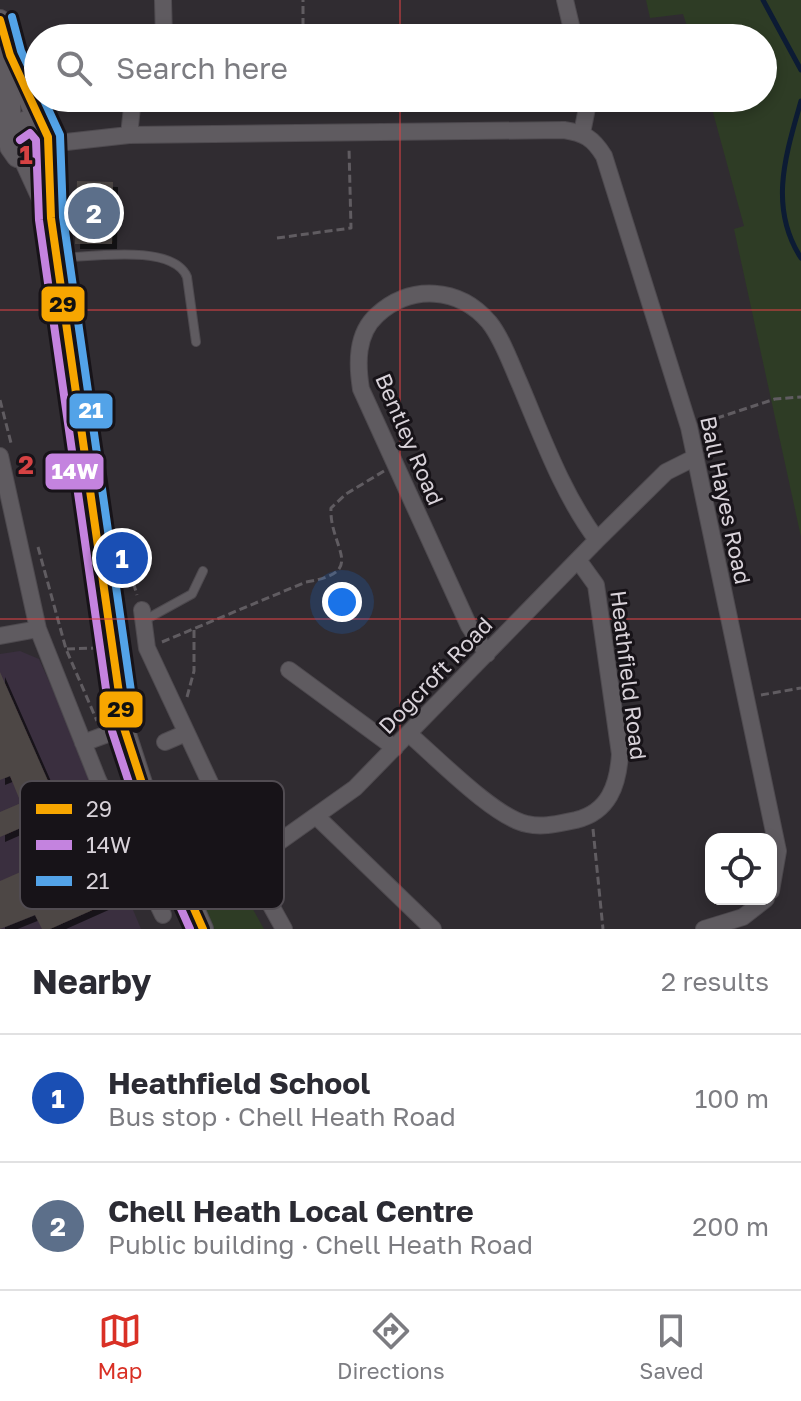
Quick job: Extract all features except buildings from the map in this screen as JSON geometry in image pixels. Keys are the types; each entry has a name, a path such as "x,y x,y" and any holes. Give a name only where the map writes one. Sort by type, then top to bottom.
{"street":[{"path":"163,0 164,24"},
{"path":"565,0 571,24"},
{"path":"0,20 24,88"},
{"path":"10,55 6,136 14,157 51,218"},
{"path":"34,112 45,137 51,218 124,728 141,781"},
{"path":"129,135 131,112"},
{"path":"6,136 22,121 45,137 582,133 587,112"},
{"name":"Ball Hayes Road","path":"582,133 595,141 604,156 689,427 774,833"},
{"path":"14,157 37,158 45,137"},
{"name":"Bentley Road","path":"487,654 469,626 361,389 357,363 364,334 374,317 395,300 433,291 457,296 489,323 574,510 597,540"},
{"path":"6,453 38,629 101,781"},
{"name":"Dogcroft Road","path":"284,839 355,788 666,472 694,458"},
{"name":"Heathfield Road","path":"578,560 596,585 620,754 613,794 591,816"},
{"path":"142,616 147,648 209,781"},
{"path":"0,636 38,629"},
{"path":"289,670 395,748"},
{"path":"83,743 124,728"},
{"path":"165,742 186,733"},
{"path":"409,734 503,815 525,824 547,826 591,816"},
{"path":"316,816 433,929"},
{"path":"704,929 743,917 758,905"},
{"path":"160,909 163,915"},
{"path":"193,909 203,929"},
{"path":"273,909 284,929"}],"lane":[{"path":"57,258 151,256 175,262 183,268 187,277 196,342"},
{"path":"142,616 192,594 203,571"}],"path":[{"path":"303,0 303,24"},
{"path":"277,238 351,228 348,133"},
{"path":"689,427 775,399 801,397"},
{"path":"0,400 9,437 6,453"},
{"path":"0,439 9,437"},
{"path":"147,648 306,582 330,578 343,566 344,557 330,526 331,508 373,475 396,466"},
{"path":"34,535 66,649 103,735"},
{"path":"99,552 131,575 142,616"},
{"path":"175,709 190,694 194,630"},
{"path":"48,651 112,647"},
{"path":"746,698 801,688"},
{"path":"591,816 603,929"}],"shaded area":[{"path":"20,651 39,659 94,781 20,781 20,909 133,909 141,929 0,929 0,654"}],"green space":[{"path":"646,0 801,0 801,537 734,229 744,226 713,112 777,112 777,24 686,24 683,14 650,18"},
{"path":"253,909 264,929 213,929 203,911"}],"waterway":[{"path":"763,0 776,24"},
{"path":"777,26 801,70"},
{"path":"801,101 783,180 785,219 801,258"}],"transit line":[{"name":"21","path":"12,17 24,57"},
{"name":"29","path":"0,20 10,55 24,85"},
{"name":"29","path":"36,112 48,137 51,218 124,728 141,781"},
{"name":"21","path":"49,112 60,135 63,217 136,726"},
{"name":"14W","path":"20,140 30,133 36,140 39,220 112,731 128,781"},
{"name":"14W","path":"181,909 190,929"},
{"name":"29","path":"194,909 203,929"}],"place":[{"name":"Chell Heath Local Centre","path":"94,213"},
{"name":"Heathfield School","path":"122,558"}]}
